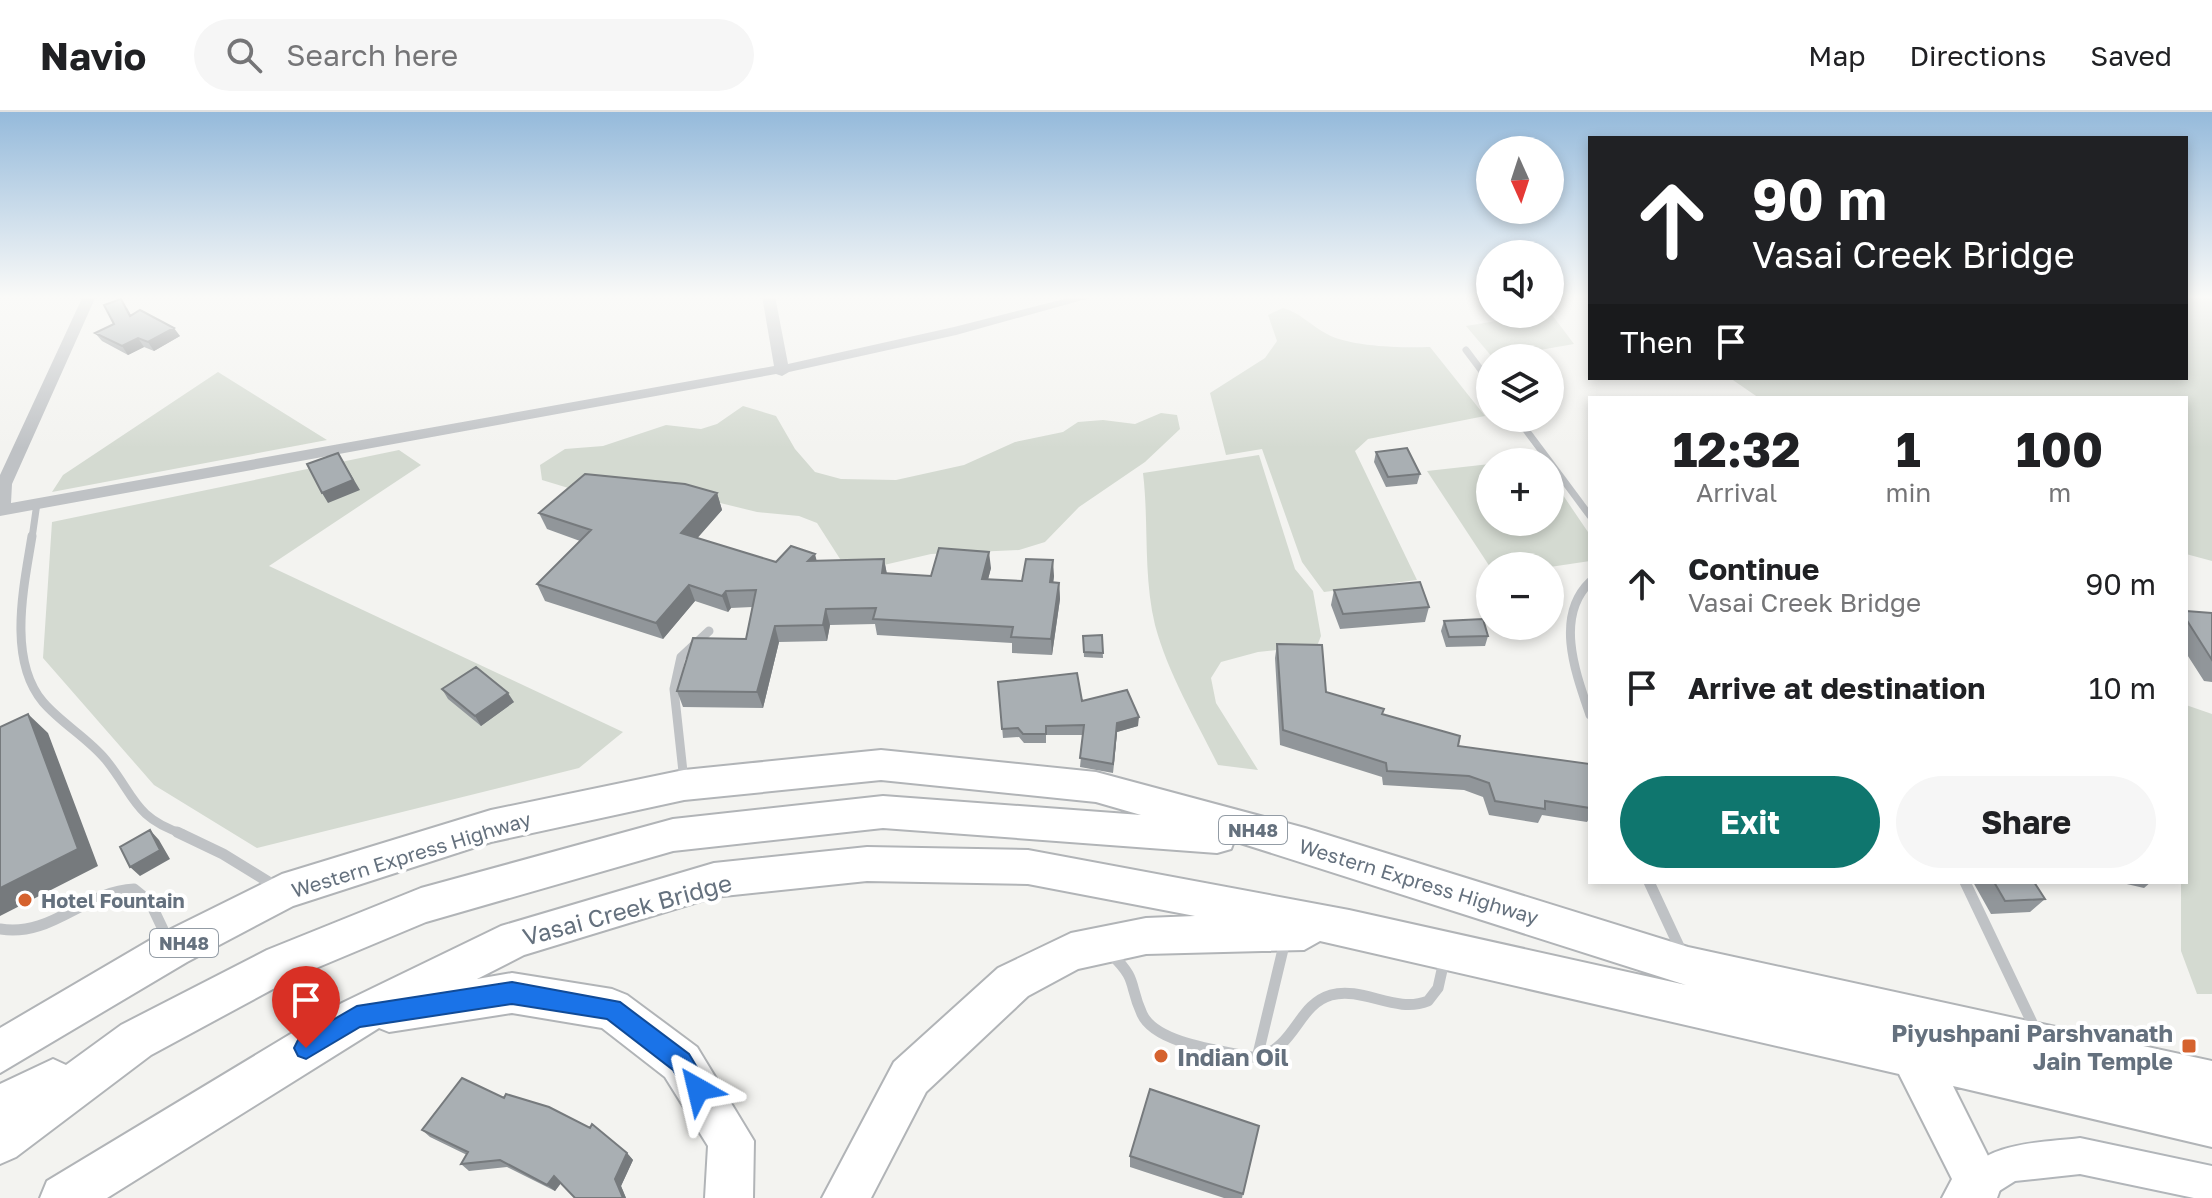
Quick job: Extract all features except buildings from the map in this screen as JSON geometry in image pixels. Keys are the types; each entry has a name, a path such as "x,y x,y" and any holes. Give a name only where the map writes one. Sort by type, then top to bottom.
{"highway":[{"name":"Western Express Highway","path":"0,1052 172,949 282,892 491,826 684,785 896,767 1096,787 1305,845 1688,966 2212,1083"},
{"path":"0,1108 282,963 421,906 673,835 883,812 1061,823 1305,845"},
{"name":"Vasai Creek Bridge","path":"64,1198 357,1017 515,939 714,880 867,864 1028,867 1349,928"},
{"path":"846,1198 910,1077 1013,982 1071,952 1146,936 1286,934 1349,928 2212,1124"},
{"path":"357,1017 512,993 612,1009 681,1062 731,1141 729,1198"},
{"path":"0,1141 136,1040"},
{"path":"1912,1054 1972,1191"}],"street":[{"path":"66,347 4,484 1,511 317,450 518,419 782,372 895,347"},
{"path":"777,347 782,372"},
{"path":"1972,1191 2009,1164 2080,1156 2212,1184"}],"lane":[{"path":"1466,350 1476,363"},
{"path":"1564,481 1588,513"},
{"path":"37,503 23,602 25,664 31,686 50,711 105,760 134,809 157,825 189,837 255,872 282,892"},
{"path":"1588,583 1583,586 1570,614 1571,645 1588,708"},
{"path":"684,785 674,689 681,657 709,631"},
{"path":"1650,884 1688,966"},
{"path":"1966,884 2043,1045"},
{"path":"0,929 32,930 53,924 110,890 132,889 147,897 172,949"},
{"path":"1257,1058 1286,934"},
{"path":"1102,946 1130,972 1143,1017 1167,1038 1257,1058 1277,1052 1310,1007 1331,995 1350,994 1396,1006 1421,1004 1436,993 1446,950"}],"shaded area":[{"path":"1273,347 1430,347 1476,405 1476,418 1368,439 1355,451 1417,580 1324,592 1302,562 1262,449 1226,455 1210,393 1265,358"},
{"path":"2188,347 2212,347 2212,561 2188,555 2188,396 1756,396 1733,380 2188,380"},
{"path":"218,372 327,440 52,492 63,475"},
{"path":"743,406 776,416 795,449 815,472 841,479 896,480 964,465 1015,442 1063,432 1078,422 1103,420 1135,424 1161,413 1177,415 1180,429 1145,462 1079,507 1045,542 1019,550 931,554 884,565 842,562 817,523 799,516 757,512 708,500 575,490 542,480 540,465 565,449 603,446 666,425 701,429 717,424"},
{"path":"399,450 421,465 269,566 623,732 579,768 257,848 154,785 43,658 52,522"},
{"path":"1259,455 1295,569 1313,591 1321,636 1317,646 1258,652 1221,662 1211,678 1216,703 1258,770 1218,765 1167,661 1151,606 1143,473"},
{"path":"1476,466 1476,536 1564,536 1564,497 1588,532 1588,561 1564,565 1564,552 1480,552 1427,471"},
{"path":"2188,706 2212,714 2212,994 2197,994 2181,951 2181,884 2188,884"}],"place":[{"name":"Hotel Fountain","path":"25,900"},
{"name":"Piyushpani Parshvanath Jain Temple","path":"2189,1046"},
{"name":"Indian Oil","path":"1161,1056"}],"route":[{"path":"306,1048 357,1017 512,993 612,1009 681,1062 698,1089"}]}
